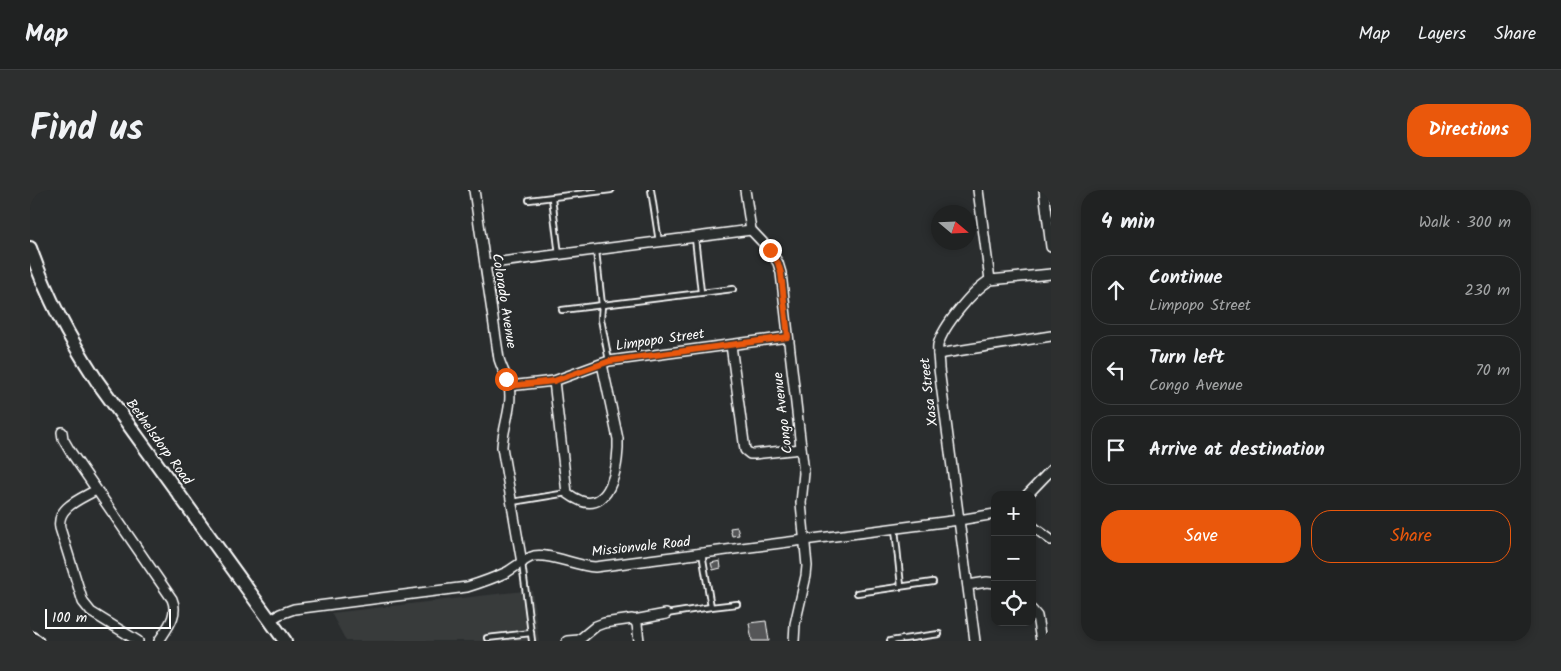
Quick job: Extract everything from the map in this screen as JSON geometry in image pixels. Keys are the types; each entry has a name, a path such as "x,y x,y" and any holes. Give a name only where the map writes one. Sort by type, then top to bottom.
{"main road":[{"name":"Bethelsdorp Road","path":"30,248 58,318 96,381 285,641"}],"street":[{"name":"Colorado Avenue","path":"474,190 499,359 509,386 509,404 502,447 522,563"},
{"path":"485,264 751,230 745,190"},
{"path":"978,190 990,280 1051,274"},
{"path":"1044,190 1049,210 1051,247"},
{"name":"Congo Avenue","path":"751,230 770,250 778,263 781,273 801,450 804,479 801,503 807,566 795,624 794,641"},
{"name":"Xasa Street","path":"976,641 938,346 950,322 972,294 990,280"},
{"path":"938,354 1051,336"},
{"name":"Limpopo Street","path":"509,386 554,381 606,362 788,337"},
{"path":"731,345 745,450 750,454 754,454 801,450"},
{"path":"554,381 567,493 586,502 599,499 603,497 608,489 618,458 618,439 606,362"},
{"path":"62,432 66,444 175,606 173,618 159,641"},
{"path":"1031,491 1051,470"},
{"path":"96,490 62,511 59,518 60,528 83,602 90,612 138,641"},
{"name":"Missionvale Road","path":"270,620 294,609 467,587 487,580 535,556 544,556 595,567 991,515"},
{"path":"1036,529 1051,540"},
{"path":"968,585 991,582"},
{"path":"567,641 579,640 596,626 604,623 666,614"},
{"path":"1036,615 1041,641"},
{"path":"634,620 637,624 639,641"},
{"path":"30,637 37,641"}],"lane":[{"path":"529,200 611,190"},
{"path":"651,190 659,242"},
{"path":"552,198 559,255"},
{"path":"695,238 701,292"},
{"path":"596,251 606,362"},
{"path":"562,310 733,289"},
{"path":"511,502 567,493"},
{"path":"894,528 901,586"},
{"path":"702,554 711,607"},
{"path":"522,563 532,641"},
{"path":"857,593 933,582"},
{"path":"666,614 737,604"},
{"path":"487,638 531,633"},
{"path":"890,641 909,640 938,634"}],"shaded area":[{"path":"532,590 539,641 346,641 331,613"}],"building":[{"path":"737,527 739,535 732,536 730,528"},
{"path":"720,561 721,568 713,570 711,563"},
{"path":"766,621 769,641 752,641 749,623"}],"route":[{"path":"506,379 509,386 554,381 610,361 788,337 781,273 778,263 770,250"}]}
